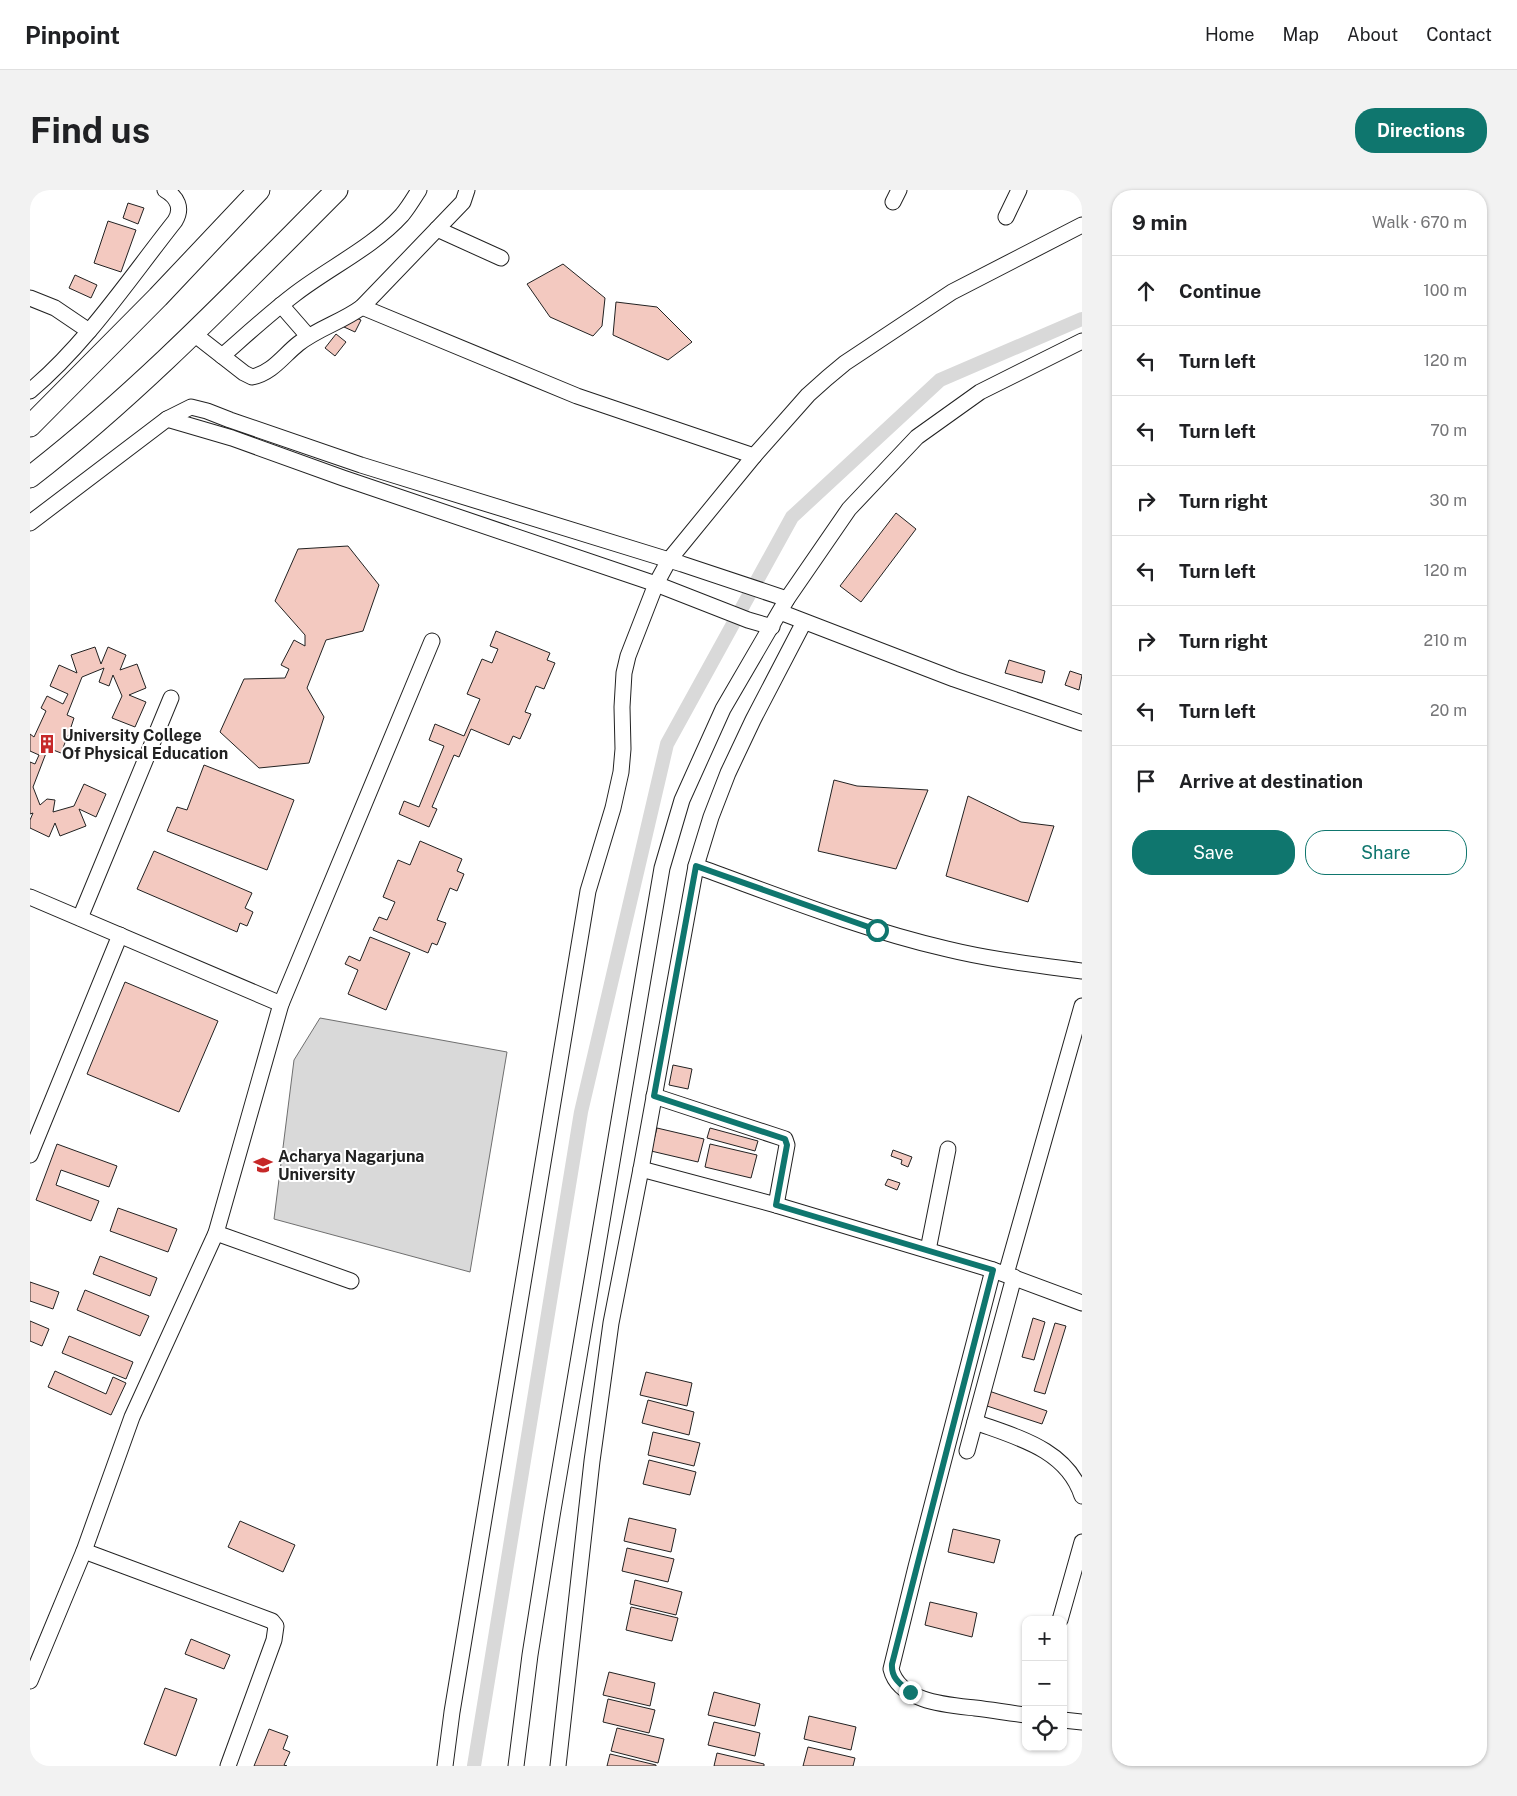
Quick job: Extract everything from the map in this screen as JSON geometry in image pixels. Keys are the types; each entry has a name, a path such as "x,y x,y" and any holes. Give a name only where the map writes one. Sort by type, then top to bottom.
{"highway":[{"path":"30,426 158,297 259,190"},
{"path":"30,477 69,447 194,334 337,190"}],"street":[{"path":"30,391 43,380 89,331 179,214 178,202 172,194 165,190"},
{"path":"222,356 281,305 321,275 360,251 389,228 403,214 419,190"},
{"path":"194,334 244,373 252,377 269,371 308,336 351,316 362,307 463,202 467,190"},
{"path":"1006,217 1019,190"},
{"path":"445,1766 457,1683 588,891 613,808 621,772 624,673 628,656 676,562 754,456 808,395 845,363 952,292 1082,225"},
{"path":"437,229 501,258"},
{"path":"30,298 55,308 89,331"},
{"path":"281,305 308,336"},
{"path":"362,307 577,396 754,456"},
{"path":"516,1766 530,1655 662,868 682,800 719,718 784,606 850,509 917,437 980,392 1082,340"},
{"path":"30,523 168,419 191,407 361,465 676,562 769,593 804,622 954,680 1082,723"},
{"path":"168,419 232,438 343,478 663,587 748,620 772,627"},
{"path":"558,1766 592,1461 611,1323 696,866 711,817 728,773 804,622"},
{"path":"30,1681 84,1551 132,1417 216,1233 280,1004 432,642"},
{"path":"80,918 172,698"},
{"path":"696,866 877,930 948,950 1004,961 1082,971"},
{"path":"30,897 280,1004"},
{"path":"30,1155 120,935"},
{"path":"1022,1714 933,1702 910,1692 897,1682 891,1669 916,1568 1082,1006"},
{"path":"654,1096 785,1139 787,1145 776,1205"},
{"path":"928,1250 948,1149"},
{"path":"641,1169 776,1205 928,1250 1004,1274 1082,1303"},
{"path":"216,1233 352,1280"},
{"path":"967,1451 975,1422 1004,1274"},
{"path":"975,1422 1046,1450 1070,1471 1079,1485 1082,1496"},
{"path":"1061,1616 1082,1542"},
{"path":"84,1551 272,1621 276,1626 274,1640 228,1766"},
{"path":"1067,1720 1082,1722"}],"shaded area":[{"path":"320,1018 507,1052 470,1272 274,1219 294,1060"}],"building":[{"path":"128,203 144,208 138,224 123,218"},
{"path":"108,221 136,230 121,272 94,263"},
{"path":"563,264 605,298 602,326 593,336 550,317 527,284"},
{"path":"75,275 97,285 91,298 69,288"},
{"path":"616,302 657,307 692,342 668,360 613,335"},
{"path":"351,316 361,320 355,332 344,327"},
{"path":"336,334 346,342 335,356 325,348"},
{"path":"896,513 916,529 861,602 840,586"},
{"path":"348,546 379,585 363,631 326,640 307,688 324,717 309,763 259,768 220,732 244,679 285,678 289,669 281,665 294,640 305,646 305,635 275,601 298,549"},
{"path":"496,631 550,653 547,660 555,663 544,689 536,686 525,712 531,714 520,739 513,736 509,745 471,729 459,757 454,755 432,807 437,809 429,827 399,814 404,801 419,807 444,746 429,740 435,724 464,736 480,699 467,694 482,659 492,663 498,649 490,646"},
{"name":"University College Of Physical Education","path":"95,647 101,664 108,647 126,655 120,670 137,664 146,688 129,695 146,702 135,727 112,718 122,696 113,675 109,686 99,682 104,668 82,677 67,715 74,718 70,730 84,735 82,741 68,735 61,753 48,748 33,787 40,805 47,799 55,800 53,812 74,806 84,784 106,794 96,817 79,809 86,826 60,836 55,823 49,837 30,828 30,820 33,813 30,814 30,762 35,764 39,755 30,751 30,734 34,737 46,711 41,708 47,696 63,704 68,694 50,686 59,665 77,673 71,655"},
{"path":"1009,660 1045,671 1042,683 1005,673"},
{"path":"1070,671 1082,675 1079,690 1065,685"},
{"path":"204,765 294,800 267,870 167,831 177,807 187,810"},
{"path":"834,780 857,786 928,790 896,869 818,851"},
{"path":"968,796 1021,822 1054,826 1028,902 946,876"},
{"path":"420,841 462,859 457,871 464,874 457,891 450,888 437,920 446,923 437,945 432,943 428,953 373,930 379,917 387,920 395,902 383,897 398,860 410,865"},
{"path":"154,851 252,893 245,908 253,912 247,926 240,923 237,932 137,889"},
{"path":"370,937 410,953 386,1010 348,994 358,970 345,964 349,956 360,961"},
{"path":"125,982 218,1021 179,1112 87,1074"},
{"path":"673,1065 692,1069 688,1089 669,1085"},
{"path":"657,1128 704,1139 698,1162 651,1151"},
{"path":"710,1128 758,1141 755,1151 707,1138"},
{"path":"57,1144 117,1166 109,1187 61,1170 56,1185 99,1201 91,1221 36,1200"},
{"path":"710,1144 757,1155 751,1178 705,1167"},
{"path":"893,1150 912,1157 908,1167 901,1164 902,1160 891,1156"},
{"path":"888,1179 900,1183 897,1190 885,1185"},
{"path":"118,1208 177,1229 168,1252 110,1231"},
{"path":"100,1256 157,1278 150,1296 93,1274"},
{"path":"30,1282 59,1292 53,1309 30,1301"},
{"path":"85,1290 149,1316 140,1336 77,1310"},
{"path":"1033,1318 1045,1322 1034,1360 1022,1357"},
{"path":"30,1321 49,1329 42,1346 30,1341"},
{"path":"1055,1323 1066,1326 1045,1394 1034,1391"},
{"path":"69,1336 133,1362 126,1379 62,1353"},
{"path":"55,1371 106,1394 113,1377 126,1383 111,1415 48,1387"},
{"path":"646,1372 692,1383 687,1406 640,1395"},
{"path":"989,1391 1047,1411 1042,1424 984,1405"},
{"path":"648,1400 694,1412 689,1435 642,1423"},
{"path":"653,1432 700,1443 694,1466 648,1455"},
{"path":"649,1460 696,1472 690,1495 643,1484"},
{"path":"629,1518 676,1529 671,1552 624,1541"},
{"path":"240,1521 295,1545 283,1572 228,1547"},
{"path":"953,1529 1000,1540 994,1563 948,1552"},
{"path":"627,1548 674,1559 668,1582 622,1571"},
{"path":"635,1580 682,1592 676,1615 630,1604"},
{"path":"930,1602 977,1613 972,1637 925,1625"},
{"path":"631,1607 678,1618 672,1641 626,1630"},
{"path":"191,1639 230,1655 224,1669 185,1654"},
{"path":"609,1672 655,1683 650,1706 603,1695"},
{"path":"165,1688 197,1699 176,1756 144,1744"},
{"path":"714,1692 760,1704 755,1726 708,1715"},
{"path":"608,1699 655,1710 649,1733 603,1722"},
{"path":"809,1716 856,1727 851,1750 804,1739"},
{"path":"714,1722 760,1733 755,1756 708,1745"},
{"path":"617,1728 664,1739 658,1763 611,1751"},
{"path":"269,1729 288,1736 283,1749 290,1752 284,1765 287,1766 254,1766"},
{"path":"808,1747 855,1758 853,1766 803,1766"},
{"path":"717,1753 764,1764 764,1766 714,1766"},
{"path":"610,1754 656,1765 656,1766 607,1766"}],"waterway":[{"path":"474,1766 581,1112 667,744 792,517 940,380 1082,319"}],"place":[{"name":"University College Of Physical Education","path":"47,744"},
{"name":"Acharya Nagarjuna University","path":"263,1165"}],"route":[{"path":"877,930 696,866 654,1096 785,1139 787,1145 776,1205 993,1270 891,1669 897,1682 910,1692"}]}
